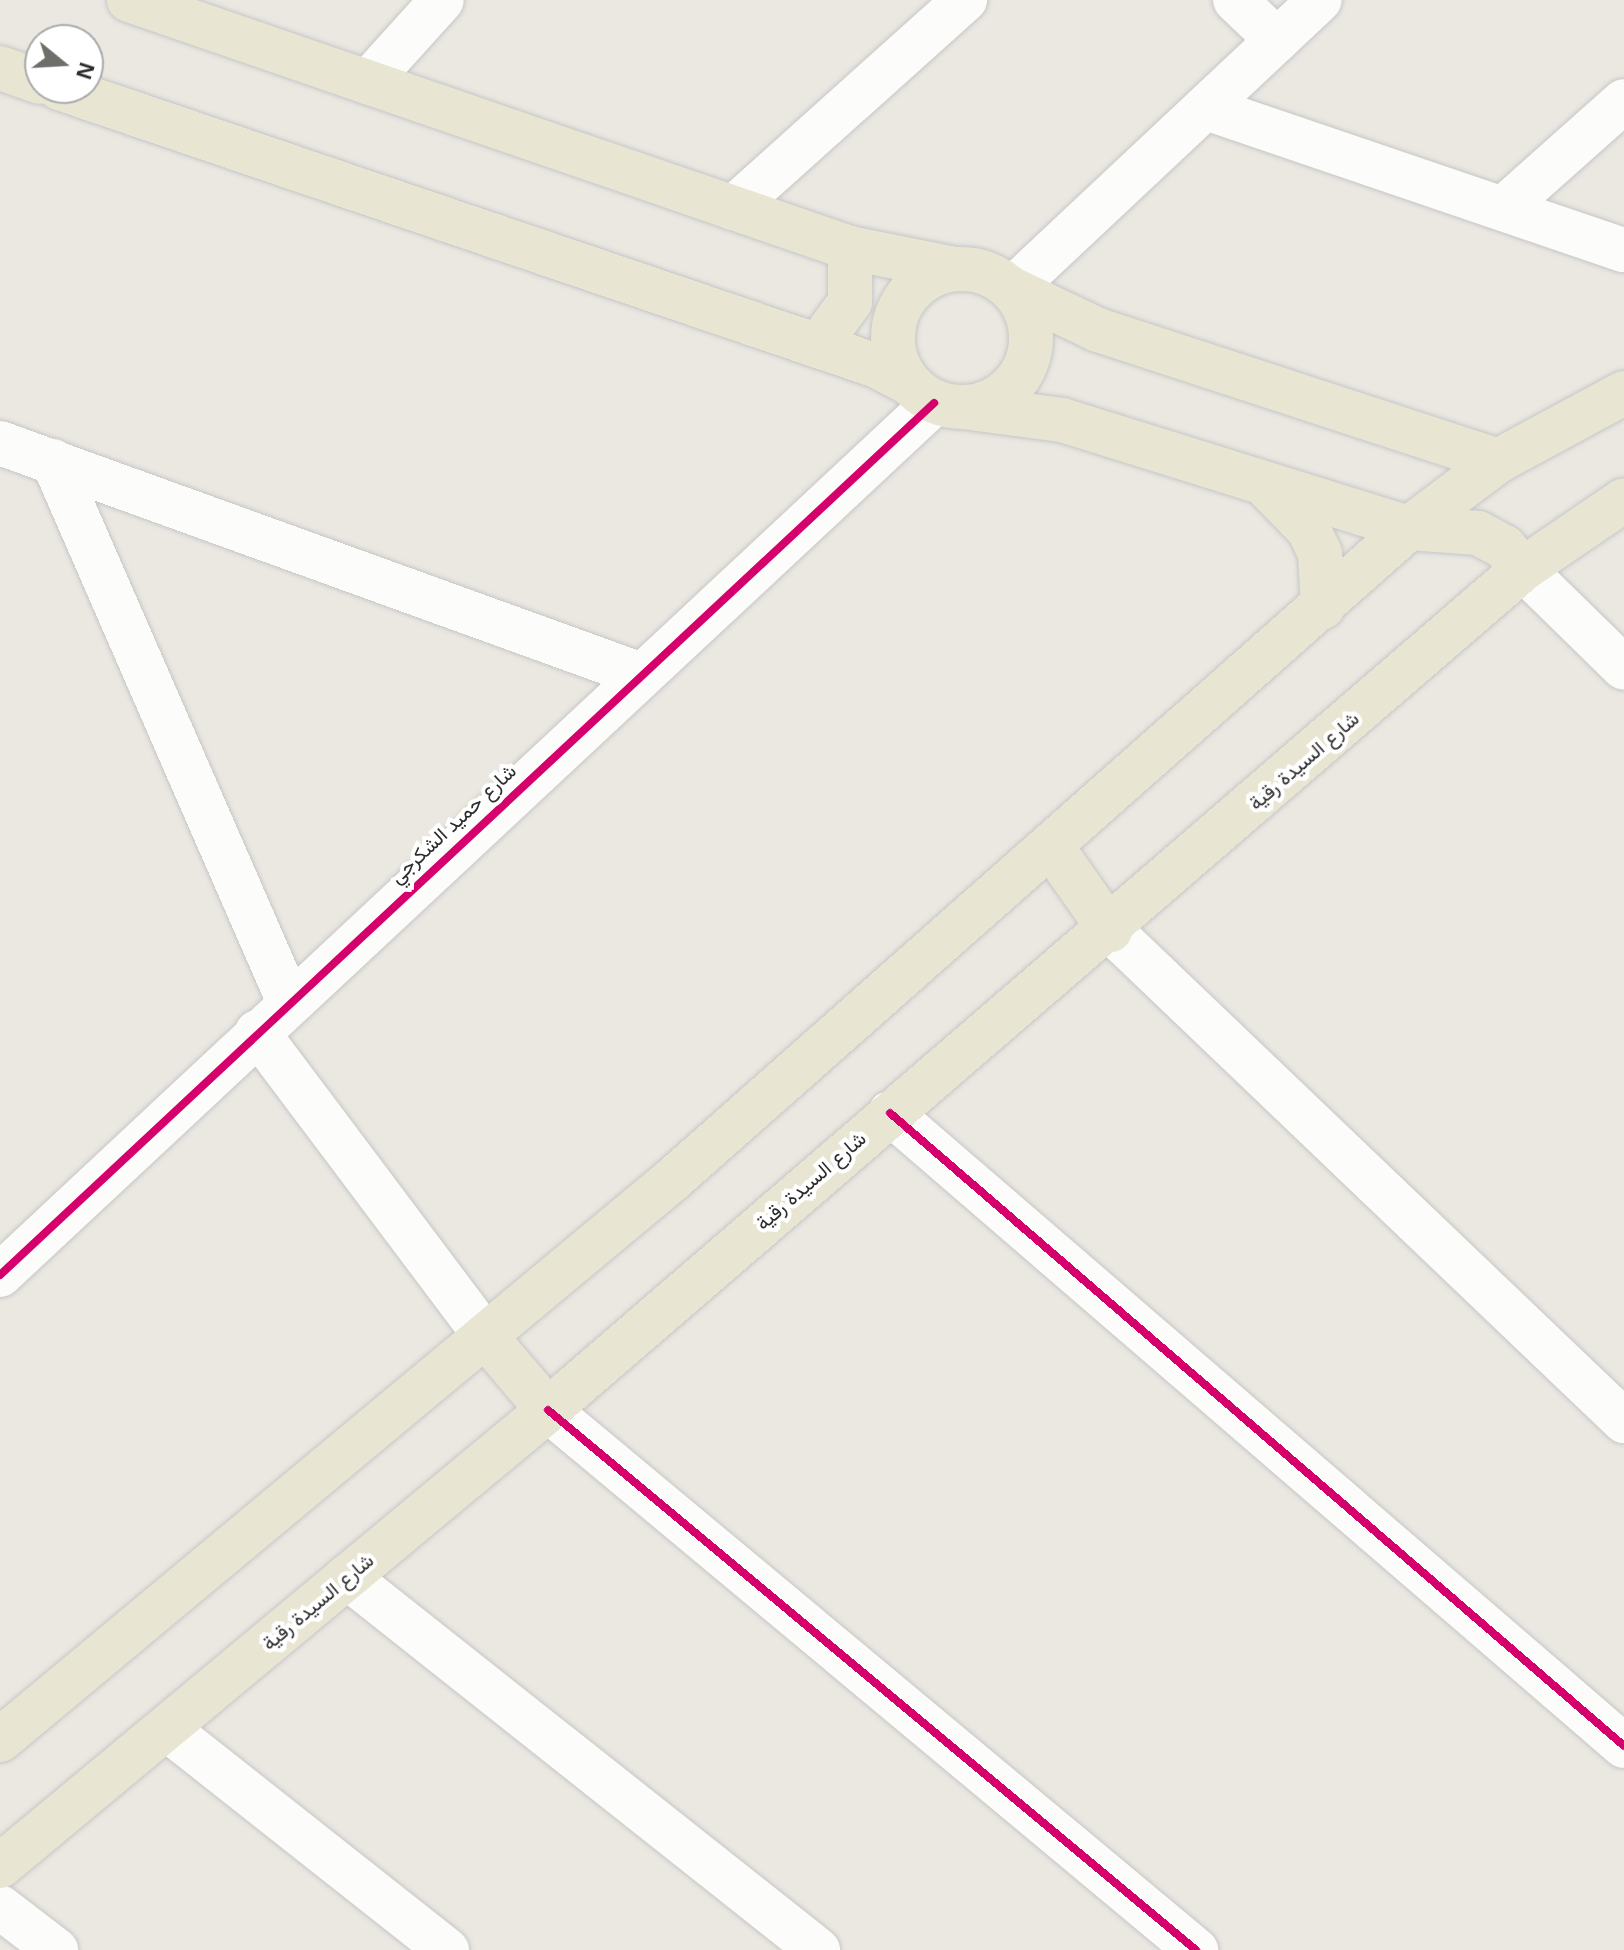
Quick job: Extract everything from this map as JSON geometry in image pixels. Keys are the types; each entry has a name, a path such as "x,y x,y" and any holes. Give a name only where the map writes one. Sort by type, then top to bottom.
{"main road":[{"path":"129,0 850,248 986,273 1012,289 1098,330 1498,461"},
{"path":"0,68 24,76"},
{"path":"104,103 818,346 938,398 1062,420 1409,528 1478,533 1504,547 1523,569"},
{"path":"818,346 850,302 850,248"},
{"path":"955,269 912,291 898,312 896,361 938,398 1000,397 1021,376 1032,346 1029,316 1012,289"},
{"path":"1062,420 1048,399 1045,374 1055,351 1074,335 1098,330"},
{"path":"0,1740 485,1336 1051,846 1409,528 1498,461 1624,393"},
{"path":"1252,479 1294,509 1309,530 1320,554 1323,607"},
{"name":"شارع السيدة رقية","path":"0,1866 548,1410 890,1113 1110,930 1523,569 1624,500"},
{"path":"1051,846 1110,930"},
{"path":"485,1336 548,1410"}],"street":[{"path":"368,82 442,0"},
{"path":"1235,0 1277,40"},
{"path":"1012,289 1320,0"},
{"path":"733,208 939,8"},
{"path":"1505,207 1624,101"},
{"path":"1206,108 1505,207 1624,250"},
{"name":"شارع حميد الشكرجي","path":"0,1275 636,673 938,398"},
{"path":"0,443 636,673"},
{"path":"53,461 289,1002"},
{"path":"1523,569 1624,668"},
{"path":"1110,930 1624,1421"},
{"path":"257,1032 485,1336"},
{"path":"890,1113 1624,1746"},
{"path":"548,1410 1196,1950"},
{"path":"347,1577 818,1950"},
{"path":"167,1729 447,1950"},
{"path":"0,1907 56,1950"}],"cycle path":[{"path":"0,1275 934,403"},
{"path":"890,1113 1624,1746"},
{"path":"548,1410 1196,1950"}]}
